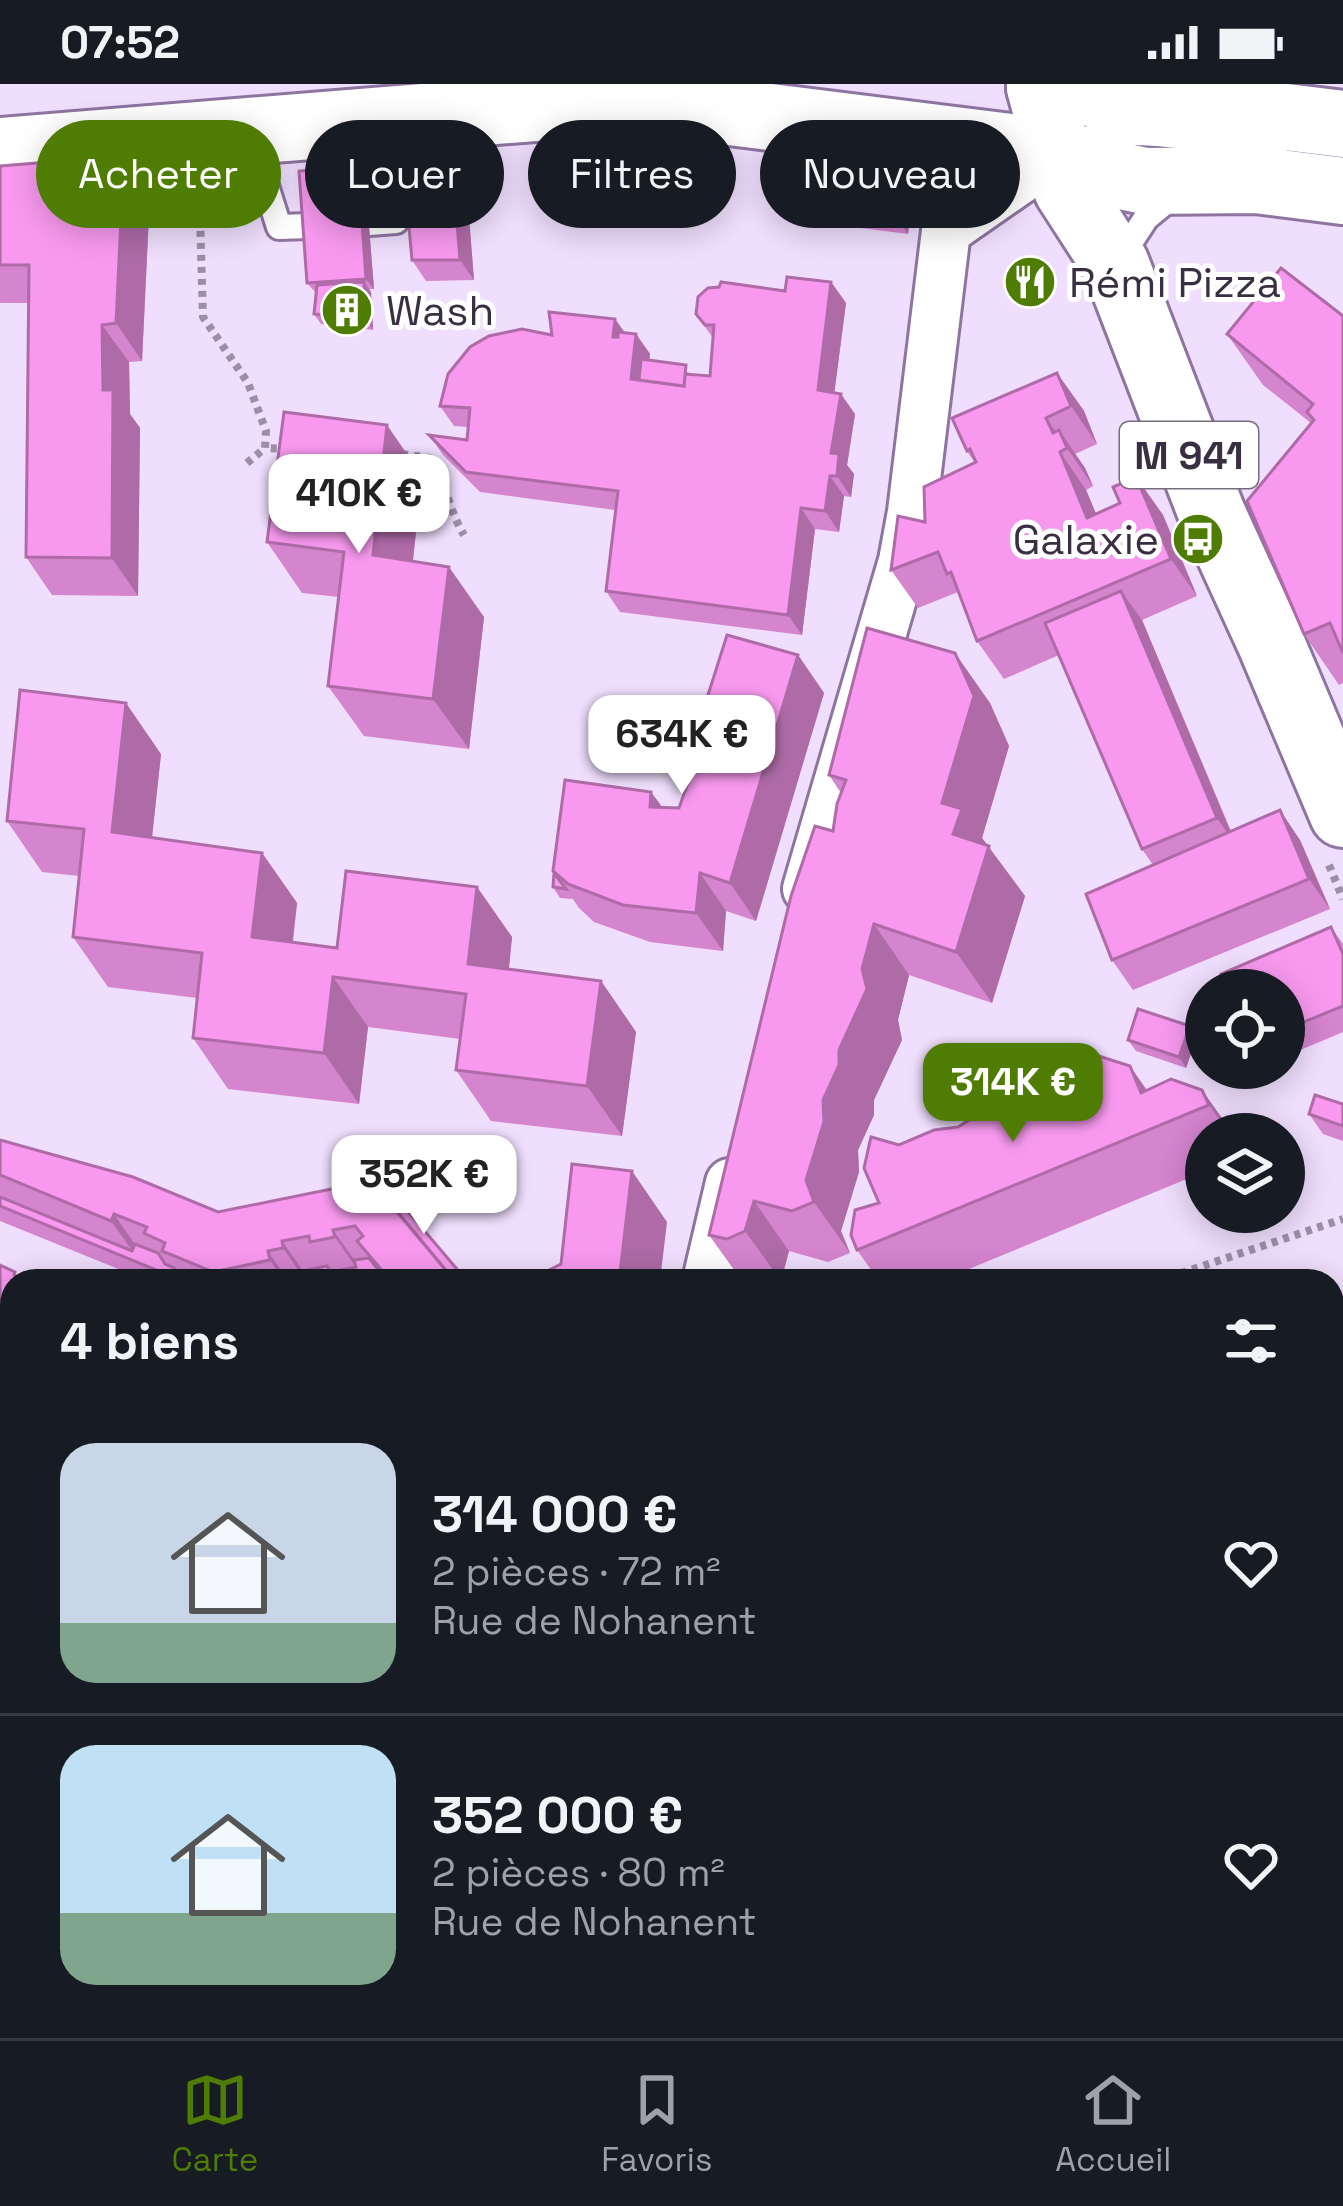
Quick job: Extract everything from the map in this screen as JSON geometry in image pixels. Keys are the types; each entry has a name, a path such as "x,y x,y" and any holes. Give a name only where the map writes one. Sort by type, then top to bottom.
{"main road":[{"name":"M 941","path":"1038,86 1067,189 1116,265 1212,514 1343,814"},
{"path":"1038,86 1327,157"},
{"path":"281,127 693,94 1058,153 1145,181 1172,158 1256,180 1327,157"},
{"path":"0,151 36,148"}],"street":[{"path":"795,928 903,561 946,231 1058,153"},
{"path":"710,1269 741,1138"}],"lane":[{"path":"1038,86 1172,158 1146,218 1116,265"}],"path":[{"path":"200,228 203,317 248,383 266,430 265,448"},
{"path":"247,463 265,448 306,450"},
{"path":"388,453 430,458 443,478 452,516 464,535"},
{"path":"1194,1269 1343,1219"}],"building":[{"path":"36,163 36,228 121,228 116,323 102,325 103,390 113,390 112,558 26,557 29,265 0,265 0,166"},
{"path":"305,170 305,228 362,228 366,279 307,283 299,171"},
{"path":"409,228 457,228 460,260 412,260"},
{"path":"1281,268 1343,316 1343,653 1330,623 1304,634 1247,501 1314,420 1307,412 1313,404 1227,334"},
{"path":"787,277 831,282 818,390 841,394 831,453 839,454 837,476 830,476 825,511 801,508 788,615 606,591 618,491 466,472 429,435 467,440 470,408 440,406 448,374 470,347 489,336 522,329 552,335 549,312 615,319 613,337 618,332 636,334 631,379 684,386 685,374 710,376 714,325 705,325 696,314 698,297 721,282 785,291"},
{"path":"364,282 366,319 314,314 317,285"},
{"path":"641,359 686,365 684,386 639,380"},
{"path":"1057,373 1071,406 1046,418 1053,433 1059,430 1067,448 1060,452 1087,518 1120,503 1113,487 1136,477 1171,559 977,641 951,572 947,574 938,552 891,570 898,516 925,522 924,487 976,462 952,418"},
{"path":"284,412 387,425 373,555 449,567 433,699 328,686 344,552 267,542"},
{"path":"1121,591 1217,818 1142,849 1045,623"},
{"path":"867,628 955,653 974,696 942,803 962,809 953,834 989,846 956,952 874,924 862,969 867,989 823,1100 824,1122 806,1180 814,1202 792,1211 754,1201 745,1231 727,1239 709,1235 791,896 815,826 833,831 846,780 829,775"},
{"path":"727,635 798,655 730,883 700,873 696,913 623,905 568,884 553,871 565,780 651,792 650,807 679,808 696,760 688,758"},
{"path":"20,690 126,703 112,832 262,853 252,937 337,948 346,871 477,887 468,964 601,981 587,1086 456,1070 466,994 333,977 324,1053 193,1038 202,953 73,937 84,829 7,821"},
{"path":"1280,810 1309,879 1112,960 1086,894"},
{"path":"554,873 566,889 553,887"},
{"path":"1331,927 1343,954 1343,1006 1305,1021 1305,969 1233,969"},
{"path":"1138,1009 1185,1024 1179,1057 1128,1040"},
{"path":"1083,1051 1130,1066 1141,1093 1171,1079 1185,1084 1185,1089 1202,1090 1209,1105 857,1250 851,1235 855,1210 879,1203 864,1168 871,1137 899,1145 934,1130 958,1127 990,1107 1026,1099 1045,1084 1076,1071"},
{"path":"1315,1095 1343,1104 1343,1126 1309,1114"},
{"path":"0,1140 133,1177 218,1212 371,1181 445,1269 381,1269 357,1241 363,1236 355,1226 333,1230 335,1237 282,1241 283,1248 268,1251 270,1260 206,1269 162,1251 165,1243 144,1233 147,1227 114,1214 111,1221 0,1175"},
{"path":"572,1164 632,1171 620,1269 551,1269 561,1264"},
{"path":"390,1190 457,1269 445,1269 381,1192"},
{"path":"0,1197 132,1251 135,1244 158,1253 175,1269 154,1269 0,1206"},
{"path":"369,1258 378,1269 346,1269 356,1267 354,1260"}],"place":[{"name":"Rémi Pizza","path":"1030,282"},
{"name":"Wash","path":"347,310"},
{"name":"Galaxie","path":"1198,539"}]}
